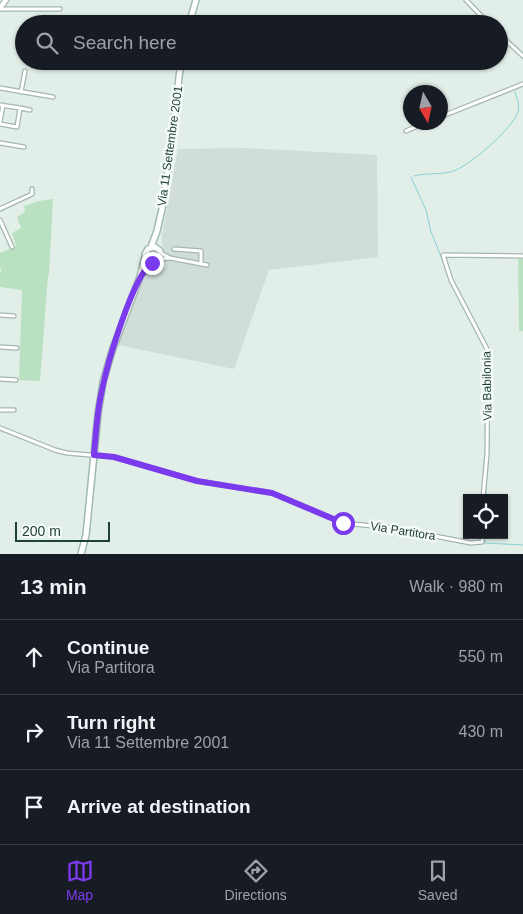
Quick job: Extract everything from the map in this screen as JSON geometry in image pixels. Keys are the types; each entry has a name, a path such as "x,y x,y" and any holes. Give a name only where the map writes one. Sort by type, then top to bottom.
{"main road":[{"path":"192,15 196,0"},
{"name":"Via 11 Settembre 2001","path":"81,554 88,521 92,455 105,374 140,277 147,250 151,247 157,231 166,183 180,70"},
{"name":"Via 11 Settembre 2001","path":"140,277 151,263 156,263 160,254 157,231"},
{"path":"151,247 160,254"},
{"path":"145,257 151,263"}],"street":[{"path":"0,8 6,0"},
{"path":"466,0 480,15"},
{"path":"0,8 60,9"},
{"path":"508,42 523,56"},
{"path":"21,92 25,71"},
{"path":"448,114 523,84"},
{"path":"0,88 53,97"},
{"path":"20,108 17,127 0,123 1,105 20,108 30,110"},
{"path":"0,142 24,147"},
{"path":"0,209 32,194 32,190"},
{"path":"0,220 12,247"},
{"path":"174,249 201,251 201,264"},
{"path":"180,259 183,250"},
{"path":"160,254 170,258 208,265"},
{"name":"Via Babilonia","path":"483,494 487,454 488,351 452,280 443,255 523,256"},
{"path":"0,315 14,316"},
{"path":"0,347 17,348"},
{"path":"0,379 16,380"},
{"path":"0,409 14,410"},
{"name":"Via Partitora","path":"0,428 67,453 114,457 197,481 272,493 343,523 393,528 471,543 482,542 482,539"}],"shaded area":[{"path":"244,148 377,155 378,257 269,270 234,369 114,344 141,277 147,270 166,268 167,254 162,248 162,234 178,149"}],"green space":[{"path":"53,199 40,381 19,380 22,290 0,287 0,272 2,271 0,268 0,253 16,246 12,233 21,228 17,217 25,212 24,206"},
{"path":"518,259 523,259 523,331 519,331"}],"waterway":[{"path":"414,176 451,172 481,153 500,136 518,112 519,107 515,92"},
{"path":"411,177 426,210 431,232 446,269"},
{"path":"456,294 468,317"},
{"path":"486,374 486,438"},
{"path":"483,470 485,457"},
{"path":"486,481 486,494"},
{"path":"485,539 485,543 523,545"}],"route":[{"path":"152,263 140,277 107,367 101,392 94,455 130,461 197,481 272,493 343,523"}]}
